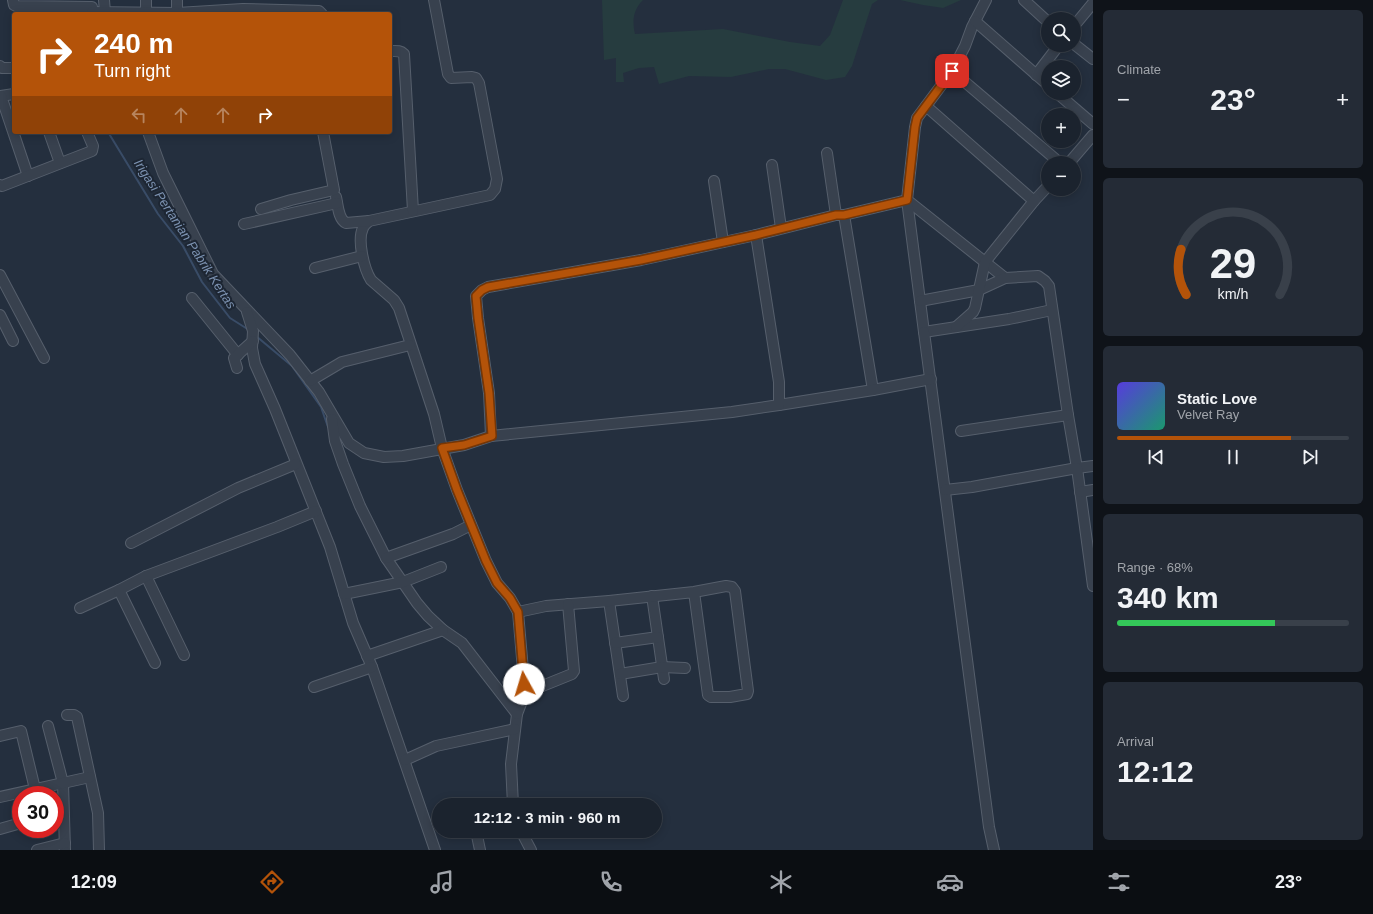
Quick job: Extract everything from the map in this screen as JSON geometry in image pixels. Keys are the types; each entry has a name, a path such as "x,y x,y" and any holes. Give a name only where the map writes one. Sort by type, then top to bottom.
{"street":[{"path":"13,0 14,5 16,6 92,8 105,12 104,0"},
{"path":"146,0 146,12"},
{"path":"177,0 177,12"},
{"path":"322,134 337,204 341,217 346,223 369,221 490,195 495,189 497,179 480,83 472,76 452,78 448,74 434,0"},
{"path":"986,0 974,22 965,46 952,71 917,118 907,200 989,827 994,850"},
{"path":"1024,0 1041,16"},
{"path":"1081,17 1091,3"},
{"path":"220,12 242,4 320,12"},
{"path":"974,22 1041,79"},
{"path":"1081,50 1093,59"},
{"path":"392,51 402,52 404,54 413,211"},
{"path":"1036,75 1054,52"},
{"path":"0,66 2,68 12,68"},
{"path":"952,71 1052,156"},
{"path":"12,94 1,96 12,129"},
{"path":"1065,100 1093,124"},
{"path":"926,106 1034,201"},
{"path":"14,134 28,176"},
{"path":"50,134 60,164"},
{"path":"0,185 2,186 92,151 93,146 88,134"},
{"path":"149,134 163,173 213,274 290,355 319,392 349,443 364,453 384,457 403,456 464,445 492,436 732,412 873,390 931,379"},
{"path":"1075,156 1093,134"},
{"path":"827,153 873,390"},
{"path":"772,165 781,228"},
{"path":"714,181 723,242"},
{"path":"261,208 334,190"},
{"path":"956,327 973,312 985,262 1041,194"},
{"path":"492,436 489,393 476,296 482,290 488,287 641,260 907,200"},
{"path":"907,200 1005,278"},
{"path":"244,224 337,204"},
{"path":"369,221 363,227 361,234 362,256 368,276 394,300 399,308 434,414 442,448 457,490 486,561 497,583 510,598 518,612 525,694 517,714 515,728 511,764 513,798"},
{"path":"756,235 780,382 779,405"},
{"path":"315,268 362,256"},
{"path":"0,275 2,286 44,358"},
{"path":"920,301 979,290 1005,278 1038,276 1042,278 1049,286 1077,468 1093,586"},
{"path":"192,298 238,355"},
{"path":"246,310 253,336 253,354 255,364 275,409 330,547 353,623 372,667 421,814 435,850"},
{"path":"924,332 1009,319 1052,310"},
{"path":"0,315 13,341"},
{"path":"237,368 234,358 253,336"},
{"path":"310,381 342,362 410,345"},
{"path":"332,415 335,441 343,464 360,506 386,558 424,612 443,630 462,643 517,714"},
{"path":"961,431 1068,415"},
{"path":"131,543 238,488 296,464"},
{"path":"945,490 972,487 1093,466"},
{"path":"1080,492 1093,490"},
{"path":"80,608 146,576 277,528 316,511"},
{"path":"386,558 453,534 471,525"},
{"path":"344,594 403,582 441,567"},
{"path":"146,576 184,655"},
{"path":"518,612 546,606 694,592 726,586 732,587 735,591 748,691 747,694 730,697 711,697 708,694 694,592"},
{"path":"119,590 155,663"},
{"path":"652,596 664,679"},
{"path":"609,601 623,696"},
{"path":"525,694 572,674 574,671 568,604"},
{"path":"367,656 443,630"},
{"path":"616,643 658,637"},
{"path":"314,687 372,667"},
{"path":"620,674 662,667 685,668"},
{"path":"67,715 74,715 77,717 98,813 99,850"},
{"path":"48,726 63,786"},
{"path":"404,760 436,746 515,728"},
{"path":"0,736 21,731 34,786"},
{"path":"49,786 90,777"},
{"path":"0,797 12,794"},
{"path":"0,829 12,826"},
{"path":"477,838 480,850"},
{"path":"525,838 531,850"},
{"path":"37,850 65,847"}],"green space":[{"path":"602,0 643,0 637,8 634,16 635,34 723,29 790,42 820,46 830,35 843,0 878,0 872,4 852,66 845,77 826,80 785,69 769,69 731,77 689,76 659,84 654,67 639,68 623,73 624,82 616,82 616,58 604,60"},
{"path":"900,0 961,0 943,8"}],"waterway":[{"name":"Irigasi Pertanian Pabrik Kertas","path":"109,134 158,214 183,246 202,282 230,318 249,330"},
{"name":"Irigasi Pertanian Pabrik Kertas","path":"256,336 292,366 321,407 328,427"}],"route":[{"path":"524,684 518,612 510,598 497,583 486,561 457,490 442,448 464,445 492,436 486,364 478,318 476,296 488,287 641,260 907,200 917,118 952,71"}]}
